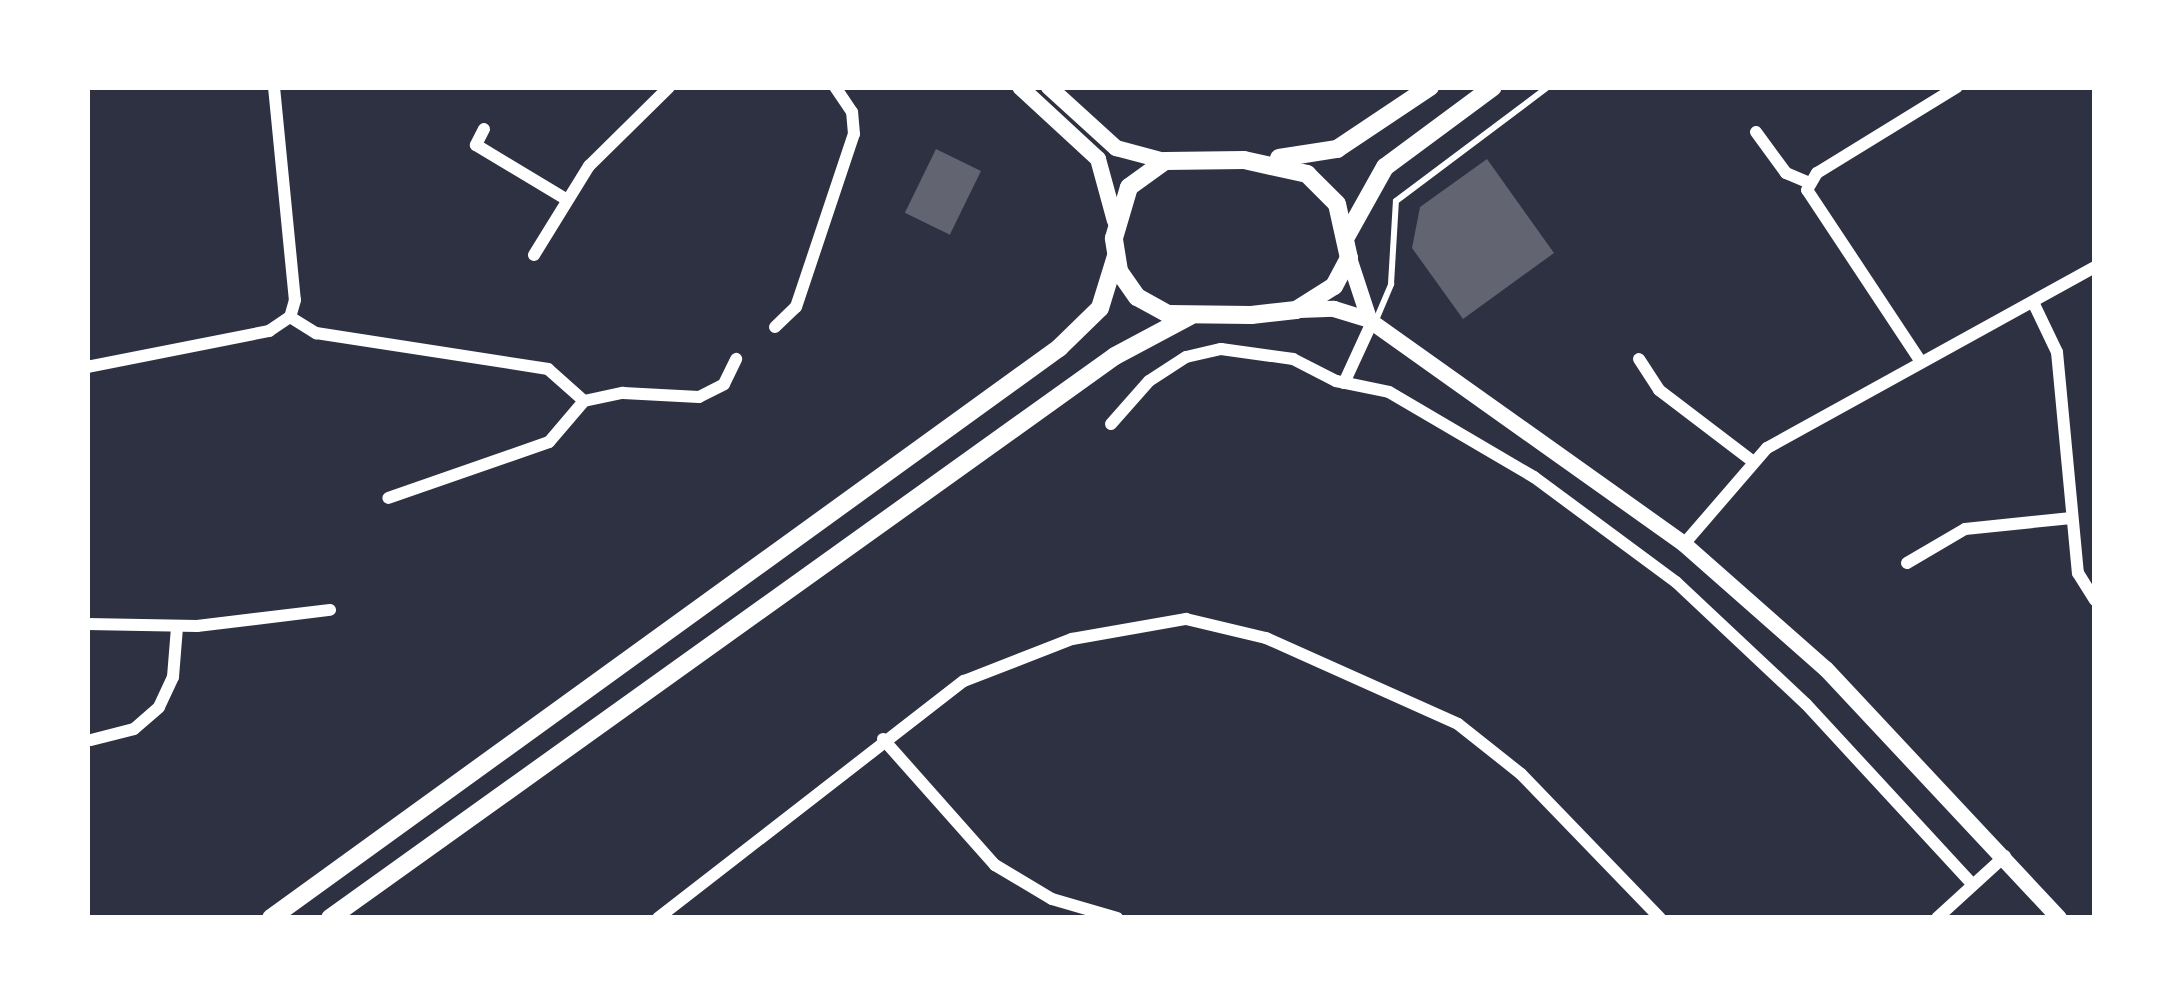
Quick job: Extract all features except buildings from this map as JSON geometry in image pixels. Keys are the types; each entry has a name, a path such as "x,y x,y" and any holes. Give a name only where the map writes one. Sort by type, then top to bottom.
{"highway":[{"path":"271,918 1059,348 1102,305 1116,256 1115,221 1129,187 1165,161 1244,160 1337,149 1430,87"},
{"path":"1347,235 1385,167 1493,87"},
{"path":"1116,256 1137,297 1190,316 1296,310 1334,286 1348,258 1347,235 1320,184 1293,168 1244,160"},
{"path":"330,918 1115,356 1190,316"}],"main road":[{"path":"1020,87 1098,158 1115,221"},
{"path":"1049,87 1115,148 1165,161"},
{"path":"1348,258 1372,322"},
{"path":"1296,310 1334,309 1372,322 1684,544 1826,669 2059,918"}],"street":[{"path":"87,368 268,331 290,316 295,300 274,87"},
{"path":"534,255 566,199 619,131 669,87"},
{"path":"775,326 796,307 854,134 852,112 835,87"},
{"path":"1809,183 1957,87"},
{"path":"484,129 476,145 566,199"},
{"path":"1756,131 1786,173 1809,183"},
{"path":"1809,183 1808,195 1921,362"},
{"path":"1684,544 1751,460 2095,267"},
{"path":"2033,302 2057,352 2078,573 2095,600"},
{"path":"290,316 316,333 531,364 559,375 584,401"},
{"path":"1344,383 1372,322"},
{"path":"1111,424 1149,381 1208,350 1293,359 1344,383 1388,392 1534,477 1676,582 1805,704 1972,885"},
{"path":"388,498 549,442 584,401 623,393 699,397 724,384 736,359"},
{"path":"1639,359 1659,389 1751,460"},
{"path":"1907,563 1965,529 2071,518"},
{"path":"87,624 177,627 330,610"},
{"path":"658,918 951,688 1018,656 1147,621 1226,626 1398,692 1458,724 1522,774 1660,918"},
{"path":"91,740 134,728 159,707 173,677 177,627"},
{"path":"883,739 995,865 1052,899 1117,918"},
{"path":"1937,918 2005,856"}],"lane":[{"path":"1372,322 1391,284 1396,201 1548,87"}]}
